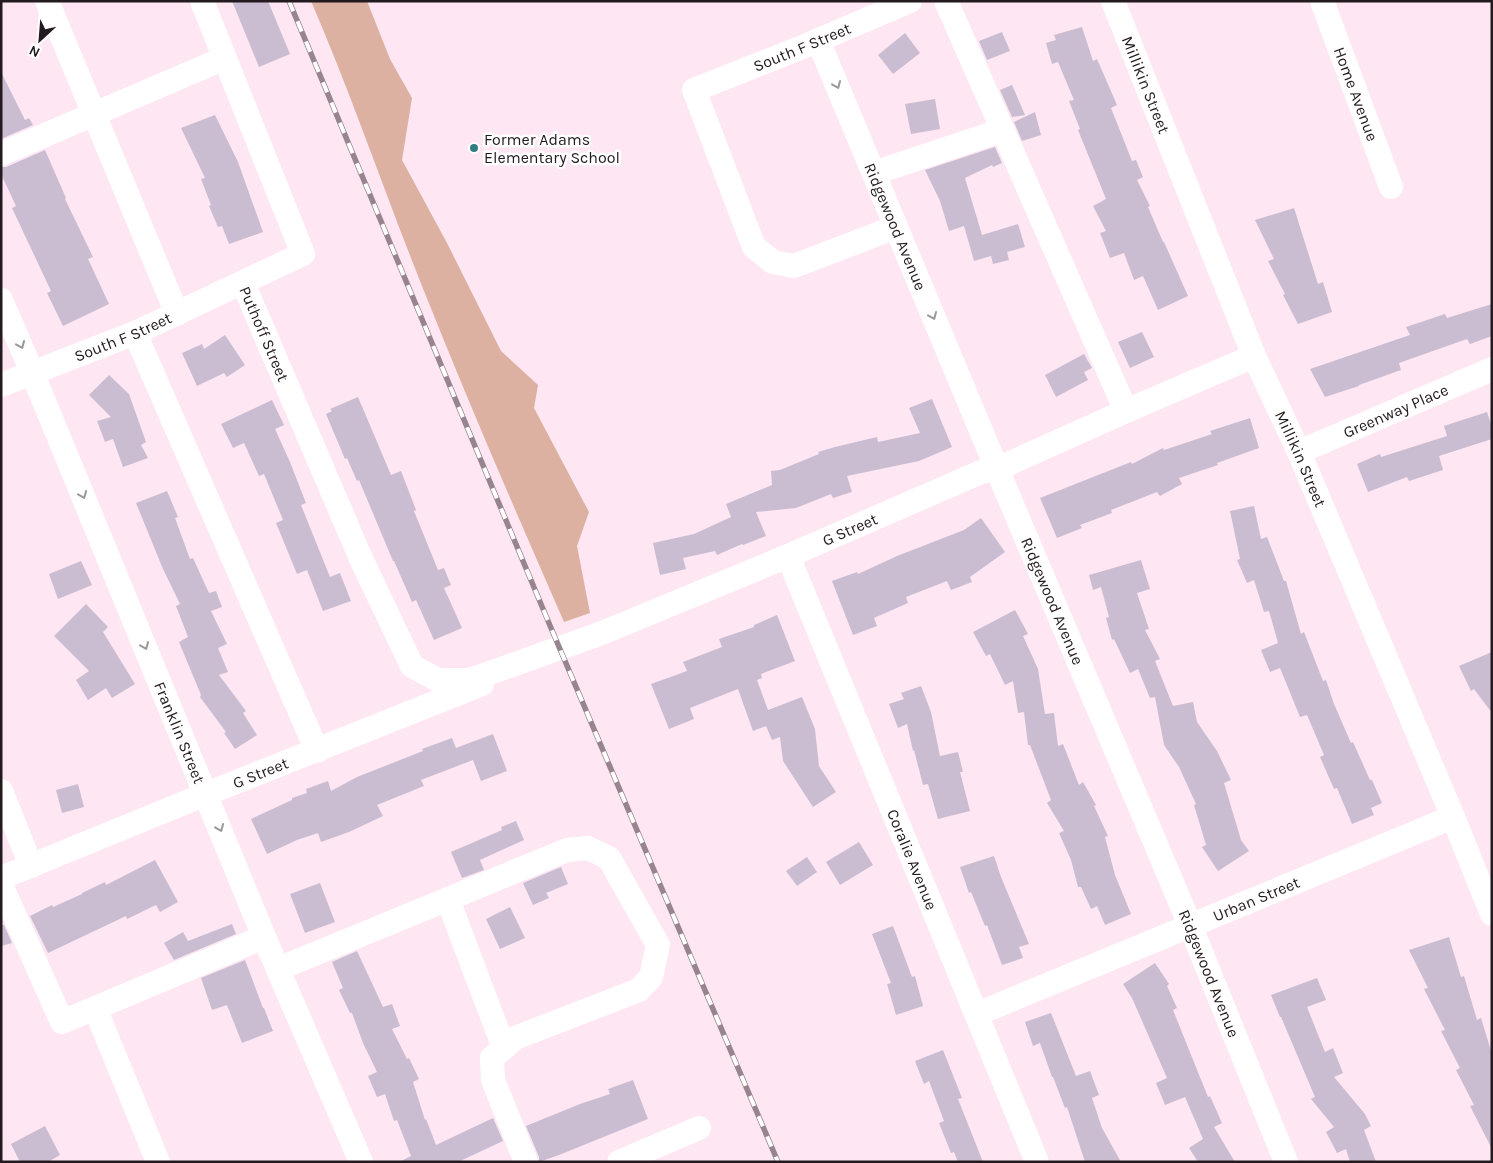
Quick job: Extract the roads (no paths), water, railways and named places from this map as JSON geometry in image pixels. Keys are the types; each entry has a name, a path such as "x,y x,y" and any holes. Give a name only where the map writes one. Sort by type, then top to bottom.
{"street":[{"path":"47,1 177,314"},
{"name":"Puthoff Street","path":"202,1 303,254 244,283 362,561 412,666 438,680"},
{"name":"South F Street","path":"896,227 794,266 773,262 754,247 694,90 910,1"},
{"path":"946,1 1126,411"},
{"name":"Millikin Street","path":"1113,1 1254,356 1300,452 1492,914"},
{"name":"Home Avenue","path":"1322,1 1391,187"},
{"name":"Ridgewood Avenue","path":"818,40 996,469 1190,926 1286,1162"},
{"path":"1,154 225,58"},
{"path":"874,173 1003,130"},
{"name":"South F Street","path":"1,385 134,333 244,283"},
{"name":"Franklin Street","path":"1,300 264,936 361,1162"},
{"path":"134,333 317,751"},
{"name":"G Street","path":"438,680 470,680 602,633 788,556 980,472 996,469 1254,356"},
{"name":"Greenway Place","path":"1300,452 1492,369"},
{"name":"Coralie Avenue","path":"788,556 1037,1162"},
{"name":"G Street","path":"1,878 519,669"},
{"path":"1,791 31,866"},
{"name":"Urban Street","path":"977,1014 1452,817"},
{"path":"278,969 567,850 588,848 609,858 658,944 652,977 638,990 515,1038 492,1058 494,1080 526,1162"},
{"path":"1,885 62,1022 264,936"},
{"path":"448,900 504,1048"},
{"path":"95,1008 158,1162"},
{"path":"619,1162 699,1128"}],"railway":[{"path":"289,1 551,628 778,1162"}],"place":[{"name":"Former Adams Elementary School","path":"474,148"}]}
